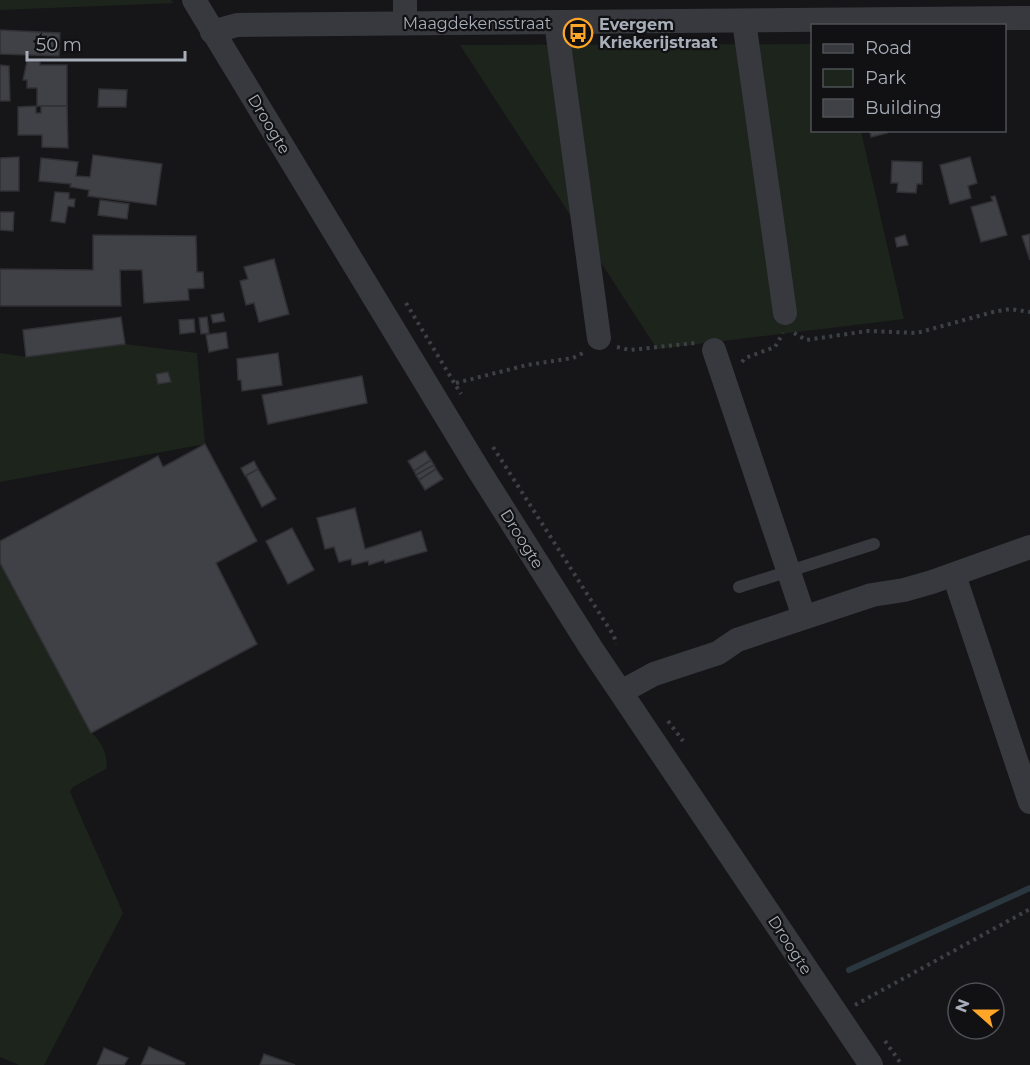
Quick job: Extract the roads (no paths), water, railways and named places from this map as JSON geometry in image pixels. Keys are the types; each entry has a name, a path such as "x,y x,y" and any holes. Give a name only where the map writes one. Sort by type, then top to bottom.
{"street":[{"name":"Droogte","path":"194,0 478,469 621,692 836,1016 872,1065"},
{"name":"Maagdekensstraat","path":"212,32 237,25 405,12 556,22 1030,18"},
{"path":"744,21 786,320"},
{"path":"556,22 595,342"},
{"path":"714,350 804,618"},
{"path":"621,692 654,674 718,653 737,640 872,595 904,590 954,575 1030,547"},
{"path":"954,575 1030,802"}],"lane":[{"path":"739,587 874,544"}],"waterway":[{"path":"849,970 1030,888"}],"place":[{"name":"Evergem Kriekerijstraat","path":"578,33"}]}
